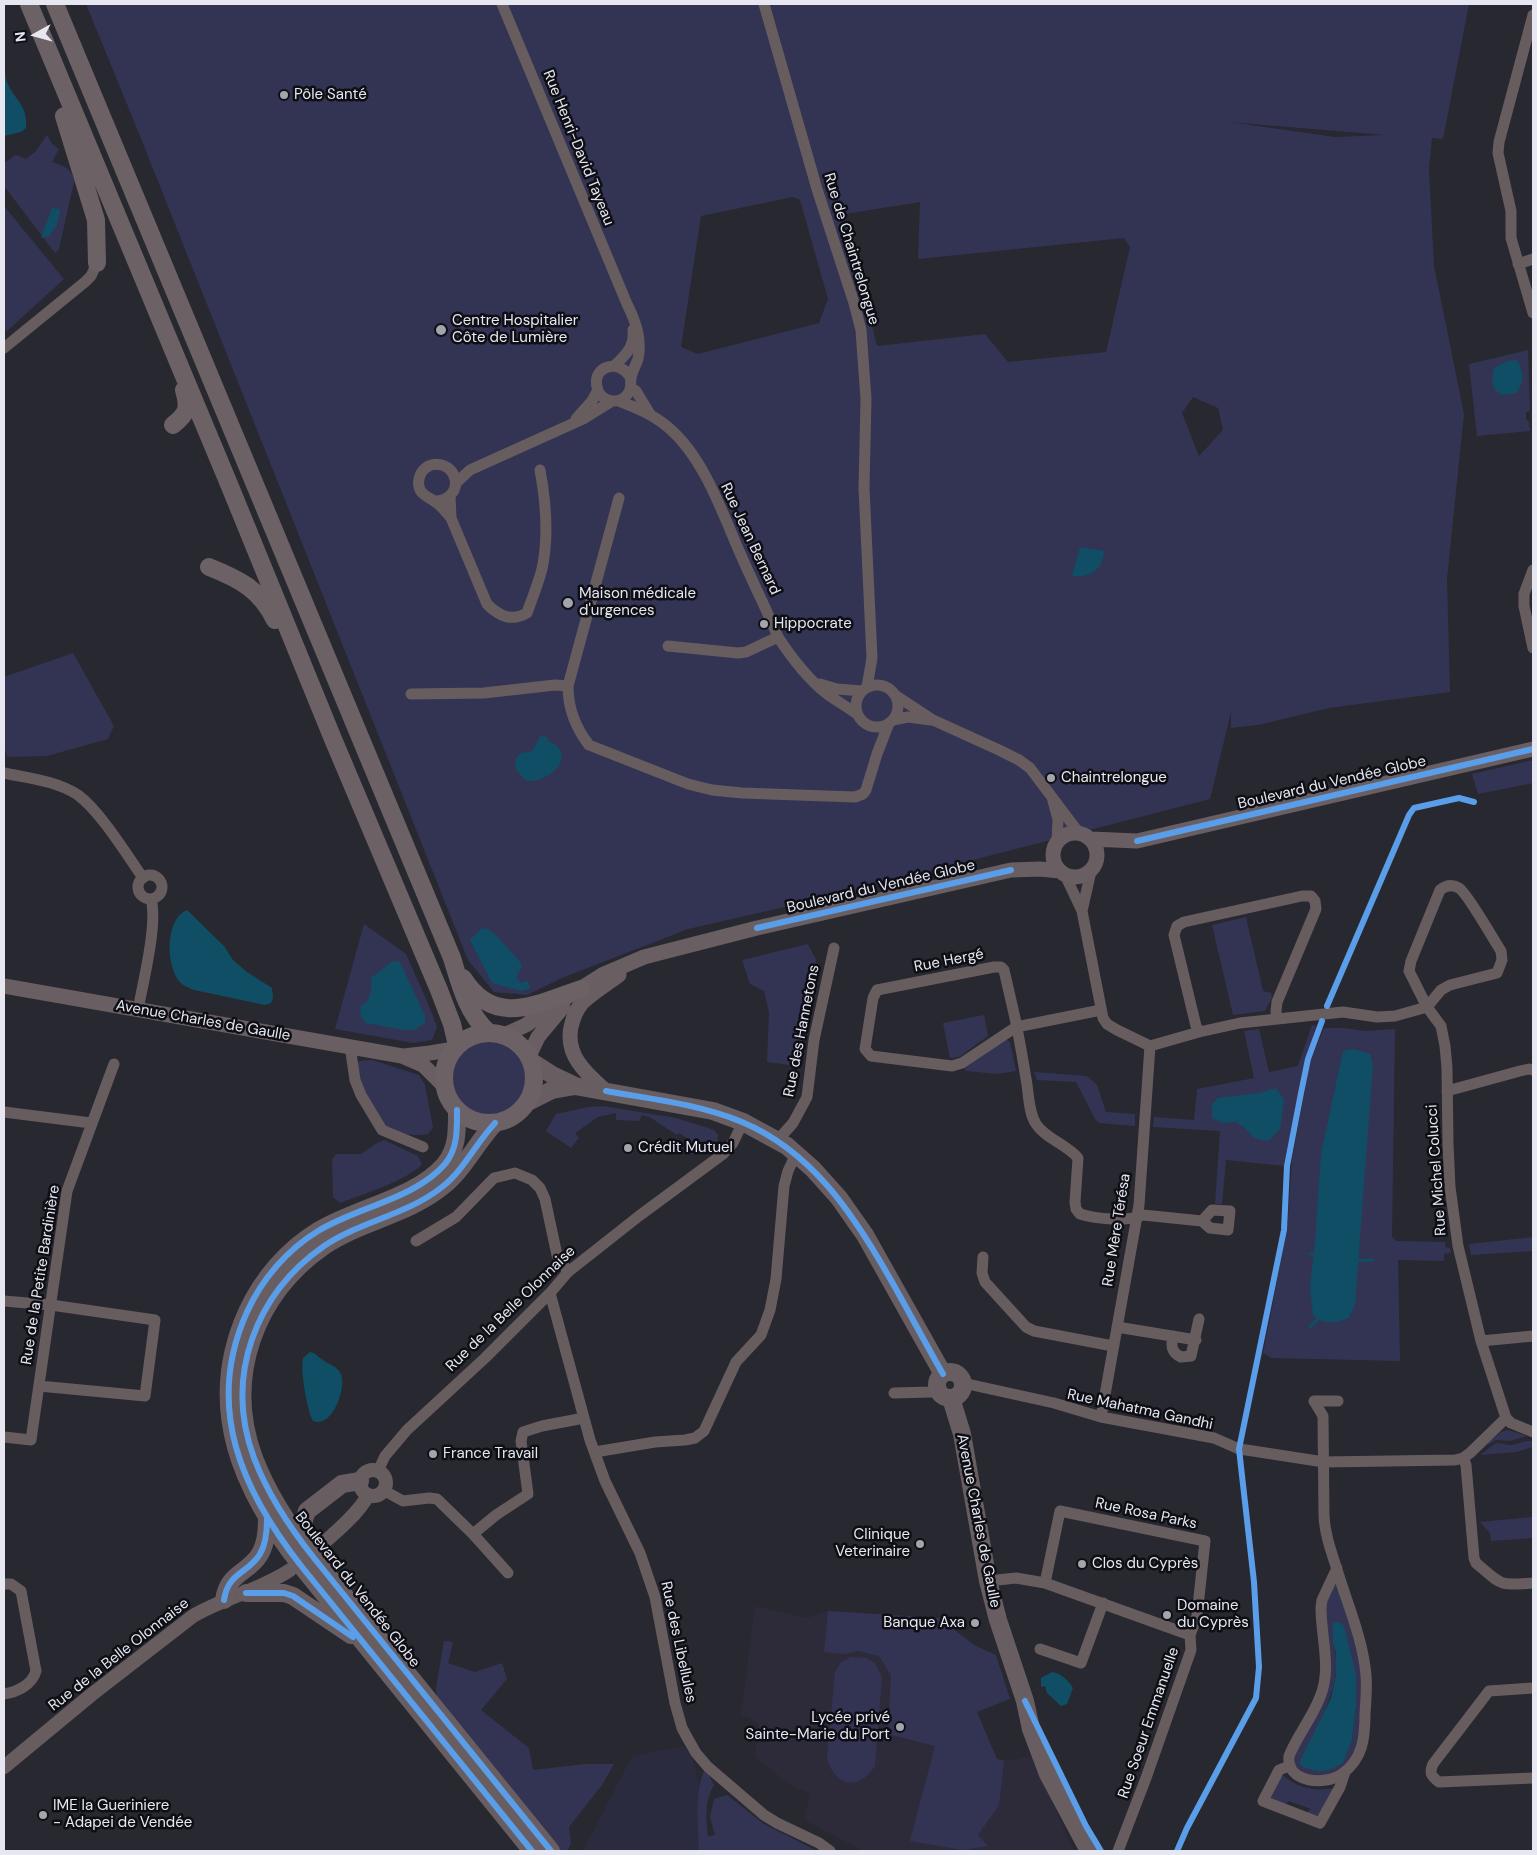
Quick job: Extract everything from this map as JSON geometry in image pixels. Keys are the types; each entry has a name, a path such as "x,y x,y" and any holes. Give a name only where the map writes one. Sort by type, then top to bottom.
{"highway":[{"path":"29,4 92,203 98,232 97,263"},
{"path":"29,4 332,739 440,990 452,1024 456,1047"},
{"path":"55,4 452,958 471,1011 478,1022 496,1034 518,1043 530,1059 534,1083 528,1102 514,1116 495,1123 474,1121 457,1110 447,1094 444,1086 445,1066 456,1047 471,1036 496,1034"},
{"path":"173,351 187,401 187,410 183,417 173,425"},
{"path":"209,567 236,578 254,590 274,616 307,691 332,739"},
{"path":"452,958 465,980 477,995 495,1005 506,1008 528,1008 577,992"}],"main road":[{"name":"Boulevard du Vendée Globe","path":"1094,866 1137,841 1533,749"},
{"path":"1067,834 1085,836 1097,850 1094,866 1078,877 1062,873 1055,864 1056,846 1067,834"},
{"name":"Boulevard du Vendée Globe","path":"1085,836 1137,841"},
{"name":"Boulevard du Vendée Globe","path":"1011,870 1056,846"},
{"name":"Boulevard du Vendée Globe","path":"496,1034 526,1026 556,1004 614,969 644,957 757,928 1011,870 1040,869 1062,873"},
{"path":"606,1091 584,1070 573,1054 570,1043 572,1020 576,1011 588,998 644,957"},
{"name":"Avenue Charles de Gaulle","path":"4,986 402,1056"},
{"name":"Boulevard du Vendée Globe","path":"530,1059 542,1032 577,992"},
{"path":"402,1056 430,1053 456,1047"},
{"path":"402,1056 423,1065 444,1086"},
{"name":"Avenue Charles de Gaulle","path":"530,1059 554,1076 575,1086 700,1108 743,1122 777,1140 796,1154 839,1198 865,1235 943,1387 962,1434 988,1581 998,1620 1025,1701 1031,1729 1048,1774 1089,1851"},
{"name":"Avenue Charles de Gaulle","path":"528,1102 552,1090 575,1086"},
{"name":"Boulevard du Vendée Globe","path":"457,1110 454,1144 451,1155 436,1172 407,1191 334,1221 300,1243 271,1272 249,1306 235,1343 230,1362 228,1402 230,1422 240,1463 248,1482 273,1513 300,1541 552,1851"},
{"name":"Boulevard du Vendée Globe","path":"495,1123 457,1173 444,1186 416,1204 344,1235 326,1245 298,1267 272,1296 249,1346 245,1364 243,1401 244,1420 254,1458 273,1513 293,1556 532,1851"},
{"path":"943,1387 950,1372 957,1374 963,1383"},
{"path":"300,1541 307,1511 342,1484 364,1488"},
{"path":"224,1600 232,1580 248,1567 260,1553 273,1513 307,1511"},
{"path":"246,1592 284,1593 294,1596 364,1643"},
{"name":"Avenue Charles de Gaulle","path":"1025,1701 1072,1799 1100,1851"}],"street":[{"name":"Rue Henri-David Tayeau","path":"502,4 627,304"},
{"name":"Rue de Chaintrelongue","path":"764,4 817,189 861,330 866,391 864,488 872,658 864,689"},
{"path":"1533,16 1498,148 1511,211 1511,238 1533,313"},
{"path":"1518,264 1533,259"},
{"path":"4,348 91,276 97,263"},
{"path":"615,401 603,398 598,390 596,381 600,372 614,366 630,350 634,334 627,304"},
{"path":"456,483 470,470 583,419 627,396 640,344 635,319 627,304"},
{"path":"614,366 625,370 631,383"},
{"name":"Rue Jean Bernard","path":"631,383 650,414"},
{"path":"568,426 592,401 598,390"},
{"name":"Rue Jean Bernard","path":"615,401 650,414 670,428 687,447 700,467 726,518 778,636 788,652 826,693 857,714"},
{"path":"436,464 450,469 456,483 450,496 440,501 435,501 429,499 421,491 419,479 425,469 436,464"},
{"path":"450,469 470,470"},
{"path":"450,496 451,518 487,604 494,611 509,618 519,618 527,613 541,570 546,542 544,494 540,470"},
{"path":"619,498 568,686 570,710 580,734 589,745 688,784 712,790 742,793 859,797 866,790 877,754 897,712 898,703 891,691"},
{"path":"435,501 451,518"},
{"path":"1533,570 1524,594 1524,606 1533,648"},
{"path":"668,646 738,653 746,652 778,636"},
{"name":"Rue de Chaintrelongue","path":"872,658 879,675 891,691"},
{"name":"Rue Jean Bernard","path":"815,682 837,690 864,689"},
{"path":"933,720 908,717 891,722 883,727 875,728 862,722 857,714 856,702 864,689 874,685 891,691 933,720 1019,760 1030,768 1085,836"},
{"path":"410,694 484,693 568,686"},
{"path":"868,726 875,741 877,754"},
{"path":"4,773 62,787 78,795 92,808 143,878"},
{"path":"1050,792 1058,819 1056,846"},
{"path":"1082,911 1094,866"},
{"path":"1062,873 1075,894 1082,911 1103,1018 1107,1024 1141,1043 1150,1046 1199,1032 1240,1023 1277,1018 1343,1012 1377,1017 1402,1014 1426,1006"},
{"path":"154,876 161,884 161,888 158,896 151,899 144,897 139,892 138,884 143,878 154,876"},
{"name":"Rue Michel Colucci","path":"1426,1006 1441,990 1450,985 1497,973 1502,960 1501,951 1464,892 1453,886 1446,886 1440,890 1411,961 1409,971 1426,1006 1441,1026 1445,1046 1450,1187 1458,1246 1481,1341 1506,1418"},
{"path":"1199,1032 1174,936 1177,926 1184,922 1292,898 1311,896 1316,901 1316,909 1276,1002 1277,1018"},
{"path":"138,1010 154,912 151,899"},
{"name":"Rue des Hannetons","path":"777,1140 794,1123 807,1097 814,1040 834,948"},
{"name":"Rue Hergé","path":"994,967 1004,970 1016,1027 962,1063 952,1066 871,1056 865,1049 873,998 877,990 994,967"},
{"path":"1101,1010 1016,1027 1035,1122 1040,1129 1073,1152 1078,1158 1076,1209 1085,1216 1126,1219 1137,1218 1143,1215 1202,1220"},
{"path":"350,1046 355,1080 361,1095 382,1130 423,1147"},
{"name":"Rue Mère Térésa","path":"1101,1417 1139,1205 1150,1046"},
{"name":"Rue de la Petite Bardinière","path":"4,1437 31,1440 66,1198 91,1123 114,1064"},
{"path":"1447,1091 1520,1071 1533,1070"},
{"path":"4,1112 91,1123"},
{"name":"Rue de la Belle Olonnaise","path":"378,1471 385,1456 407,1430 485,1358 550,1293 568,1272 723,1154 733,1144 743,1122"},
{"path":"595,1452 655,1442 685,1440 695,1438 704,1431 736,1362 761,1335 770,1310 776,1279 784,1186 788,1171 796,1154"},
{"path":"416,1241 456,1217 494,1178 515,1174 532,1180 542,1194 550,1213 557,1255 568,1272"},
{"path":"983,1257 982,1273 985,1282 1030,1330 1113,1346"},
{"name":"Rue des Libellules","path":"550,1293 584,1418 605,1481 640,1553 655,1597 675,1703 682,1728 688,1740 708,1767 764,1815 819,1843 830,1851"},
{"path":"4,1301 51,1305 155,1320 145,1396 39,1386"},
{"path":"1173,1336 1171,1346 1173,1351 1181,1357 1191,1356 1200,1319"},
{"path":"1117,1327 1196,1340"},
{"path":"1481,1341 1486,1339 1533,1336"},
{"name":"Rue Mahatma Gandhi","path":"963,1383 1054,1403 1101,1417 1208,1436 1239,1448 1324,1462 1455,1460 1463,1458"},
{"path":"894,1393 931,1392 943,1387"},
{"path":"1337,1568 1322,1600 1321,1608 1326,1673 1323,1686 1320,1697 1289,1756 1290,1766 1294,1773 1308,1780 1327,1780 1338,1777 1345,1772 1355,1762 1361,1752 1365,1731 1366,1676 1359,1641 1325,1528 1323,1416 1314,1401 1338,1401"},
{"path":"472,1534 496,1515 528,1494 529,1490 521,1442 523,1432 542,1426 584,1418"},
{"path":"1533,1432 1511,1423 1506,1418 1463,1458 1466,1465 1476,1563 1500,1584 1533,1583"},
{"path":"320,1546 342,1526 364,1488 366,1472 378,1471 385,1479 386,1483 383,1490 376,1495 364,1488"},
{"path":"383,1490 403,1500 437,1499 508,1573"},
{"name":"Rue Rosa Parks","path":"1045,1583 1060,1511 1205,1541 1196,1616 1190,1635"},
{"name":"Rue de la Belle Olonnaise","path":"4,1767 182,1624 210,1606 280,1577 290,1570"},
{"name":"Rue Soeur Emmanuelle","path":"988,1581 1016,1578 1045,1583 1190,1635 1191,1650 1118,1851"},
{"path":"4,1584 11,1584 21,1591 36,1672 31,1680 20,1689 4,1694"},
{"path":"1040,1649 1081,1663 1103,1603"},
{"path":"1533,1688 1489,1691 1433,1764 1430,1771 1432,1776 1439,1782 1533,1778"},
{"path":"1290,1766 1279,1770 1263,1801 1320,1823 1340,1787 1345,1772"}],"shaded area":[{"path":"86,4 1469,4 1443,139 1432,138 1429,169 1434,266 1464,414 1447,579 1450,692 1329,708 1258,725 1231,728 1231,712 1210,799 833,896 688,929 562,978 527,995 494,992 468,960","holes":["1229,122 1385,135 1335,137","793,197 800,200 828,299 819,323 698,354 681,347 701,216","920,202 918,259 1124,238 1130,247 1106,352 1008,362 985,334 877,346 845,214","1193,397 1218,408 1223,430 1199,456 1182,413"]},
{"path":"4,58 7,82 23,108 26,128 21,132 4,136"},
{"path":"47,135 52,144 59,149 52,162 70,171 74,182 59,249 55,253 4,186 4,163 16,155 26,159 36,151"},
{"path":"4,206 64,279 7,331 4,328"},
{"path":"52,208 59,209 60,211 57,225 49,236 41,238"},
{"path":"1528,350 1530,411 1526,412 1526,420 1529,421 1530,431 1477,436 1469,364"},
{"path":"1517,360 1522,373 1521,385 1516,393 1502,395 1494,389 1492,379 1494,368 1508,361"},
{"path":"1080,547 1104,551 1103,558 1098,568 1090,574 1072,576"},
{"path":"73,653 114,726 108,739 47,756 7,757 4,745 4,677"},
{"path":"540,736 547,737 548,741 557,746 561,752 562,759 559,766 546,777 527,781 516,769 515,761 521,753 533,750"},
{"path":"1533,760 1533,783 1478,794 1472,774"},
{"path":"187,910 224,946 233,960 247,972 272,988 273,998 271,1003 265,1005 194,990 183,985 173,969 170,946 174,924 179,915"},
{"path":"1246,917 1263,991 1271,993 1272,998 1265,1011 1233,1015 1212,925"},
{"path":"364,924 406,954 437,1027 432,1040 413,1043 335,1029"},
{"path":"486,928 495,934 520,962 522,966 517,979 521,983 527,981 531,988 522,991 492,983 470,940 481,929"},
{"path":"808,944 816,960 797,1066 767,1062 769,1012 764,991 750,984 742,960"},
{"path":"393,961 400,962 425,1016 425,1023 414,1030 366,1023 361,1017 360,1007 364,1005 370,995 371,978"},
{"path":"984,1015 988,1036 959,1057 950,1058 943,1023"},
{"path":"1312,1025 1316,1026 1302,1073 1284,1166 1226,1160 1222,1204 1215,1204 1220,1131 1153,1127 1154,1117 1194,1120 1197,1089 1254,1078 1244,1031 1259,1029 1269,1072 1298,1066"},
{"path":"1324,1028 1365,1031 1395,1029 1392,1237 1396,1241 1445,1242 1445,1247 1450,1248 1451,1253 1444,1254 1444,1261 1398,1260 1400,1361 1272,1358 1263,1353 1287,1231 1292,1159 1310,1062"},
{"path":"489,1039 504,1042 516,1051 525,1063 528,1078 525,1093 516,1105 504,1114 489,1117 474,1114 462,1105 453,1093 450,1078 453,1063 462,1051 474,1042"},
{"path":"1006,1039 1010,1042 1016,1071 997,1074 966,1071 964,1067"},
{"path":"1354,1049 1370,1054 1373,1065 1355,1304 1349,1318 1326,1322 1313,1315 1310,1287 1321,1154 1343,1051"},
{"path":"372,1060 419,1075 425,1085 433,1128 428,1134 412,1135 401,1133 391,1130 382,1123 369,1099 356,1067 359,1061"},
{"path":"1034,1072 1087,1076 1097,1085 1106,1112 1135,1114 1135,1126 1099,1123 1095,1119 1076,1082 1037,1080"},
{"path":"1276,1088 1284,1100 1280,1129 1268,1141 1254,1138 1244,1127 1236,1122 1222,1123 1212,1118 1212,1104 1218,1098 1260,1093"},
{"path":"603,1106 676,1118 708,1128 714,1130 718,1135 717,1143 703,1153 692,1154 687,1152 691,1141 679,1133 677,1135 651,1118 642,1115 639,1121 616,1120 616,1113 598,1117 575,1133 579,1138 571,1148 546,1131 556,1114 588,1107"},
{"path":"384,1140 418,1156 422,1164 407,1176 340,1203 333,1197 332,1159 337,1154 361,1154"},
{"path":"1533,1237 1533,1251 1471,1255 1469,1244"},
{"path":"310,1352 337,1369 341,1374 342,1380 340,1397 336,1406 326,1419 320,1422 313,1421 306,1399 303,1380 303,1358"},
{"path":"1508,1430 1527,1436 1510,1441 1496,1440 1487,1444 1501,1432"},
{"path":"1533,1441 1533,1447 1516,1452 1480,1455 1496,1443 1511,1445"},
{"path":"1533,1517 1533,1538 1491,1541 1490,1533 1480,1522"},
{"path":"1333,1584 1339,1585 1362,1670 1360,1742 1349,1766 1323,1778 1296,1771 1293,1753 1325,1695 1326,1604","holes":["1333,1643 1356,1675 1356,1706 1352,1740 1319,1723 1328,1704 1336,1674"]},
{"name":"Lycée privé Sainte-Marie du Port","path":"755,1606 807,1618 828,1611 939,1618 974,1645 996,1655 1010,1699 977,1712 989,1742 997,1759 1015,1760 1033,1755 1075,1851 860,1851 860,1849 804,1820 810,1794 789,1784 755,1757 759,1725 751,1718 741,1715"},
{"path":"828,1611 939,1618 974,1645 996,1655 1010,1699 977,1712 997,1759 1004,1761 999,1805 978,1835 988,1846 962,1850 910,1841 935,1746 888,1734 891,1675 879,1656 858,1651 845,1654 824,1652"},
{"path":"1339,1622 1344,1626 1356,1675 1356,1706 1352,1740 1343,1763 1331,1769 1317,1771 1300,1765 1300,1761 1331,1698 1336,1675 1333,1623"},
{"path":"444,1641 453,1642 448,1663 475,1672 502,1663 507,1679 481,1710 529,1748 533,1770 585,1764 614,1764 602,1785 569,1827 571,1844 567,1851 561,1851 437,1697 436,1688"},
{"path":"851,1657 866,1658 875,1663 882,1677 875,1766 862,1779 855,1782 842,1780 831,1768 827,1759 835,1672 841,1662"},
{"path":"1052,1672 1064,1677 1073,1688 1067,1704 1061,1706 1047,1693 1045,1686 1041,1686 1041,1678"},
{"path":"683,1746 692,1757 699,1783 697,1820 699,1851 583,1851 632,1756"},
{"path":"704,1771 707,1772 714,1785 707,1804 708,1836 715,1835 710,1817 714,1799 727,1795 764,1824 817,1851 699,1851 698,1800"},
{"path":"1282,1775 1294,1783 1307,1788 1334,1788 1318,1815 1314,1816 1306,1813 1311,1809 1289,1801 1283,1806 1271,1799"}],"waterway":[{"path":"1310,1254 1318,1255"},
{"path":"1355,1261 1372,1260"},
{"path":"1310,1327 1319,1318"}],"cycle path":[{"path":"1137,841 1533,749"},
{"path":"1327,1006 1409,815 1414,808 1459,798 1474,802"},
{"path":"757,928 1011,870"},
{"path":"1177,1851 1187,1828 1256,1698 1259,1667 1254,1582 1239,1449 1284,1230 1287,1166 1301,1093 1308,1059 1322,1021"},
{"path":"606,1091 675,1103 726,1116 767,1134 789,1149 827,1186 860,1229 943,1374"},
{"path":"457,1110 455,1145 445,1164 433,1176 402,1194 350,1215 318,1231 296,1247 276,1266 253,1300 235,1347 229,1381 230,1414 236,1447 247,1478 262,1508 281,1538 302,1567 532,1851"},
{"path":"495,1123 457,1173 442,1187 414,1205 338,1237 300,1266 280,1288 264,1313 252,1340 245,1368 243,1397 246,1428 254,1458 273,1498 296,1535 551,1851"},
{"path":"224,1600 226,1591 234,1578 250,1566 260,1554 265,1541 267,1519"},
{"path":"246,1593 284,1593 293,1596 353,1637"},
{"path":"1025,1701 1086,1826 1101,1851"}],"place":[{"name":"Pôle Santé","path":"284,95"},
{"name":"Centre Hospitalier Côte de Lumière","path":"441,330"},
{"name":"Maison médicale d'urgences","path":"568,603"},
{"name":"Hippocrate","path":"764,624"},
{"name":"Chaintrelongue","path":"1051,778"},
{"name":"Crédit Mutuel","path":"628,1148"},
{"name":"France Travail","path":"433,1454"},
{"name":"Clinique Veterinaire","path":"920,1544"},
{"name":"Clos du Cyprès","path":"1082,1564"},
{"name":"Domaine du Cyprès","path":"1167,1615"},
{"name":"Banque Axa","path":"975,1623"},
{"name":"Lycée privé Sainte-Marie du Port","path":"900,1727"},
{"name":"IME la Gueriniere - Adapei de Vendée","path":"43,1815"}]}
